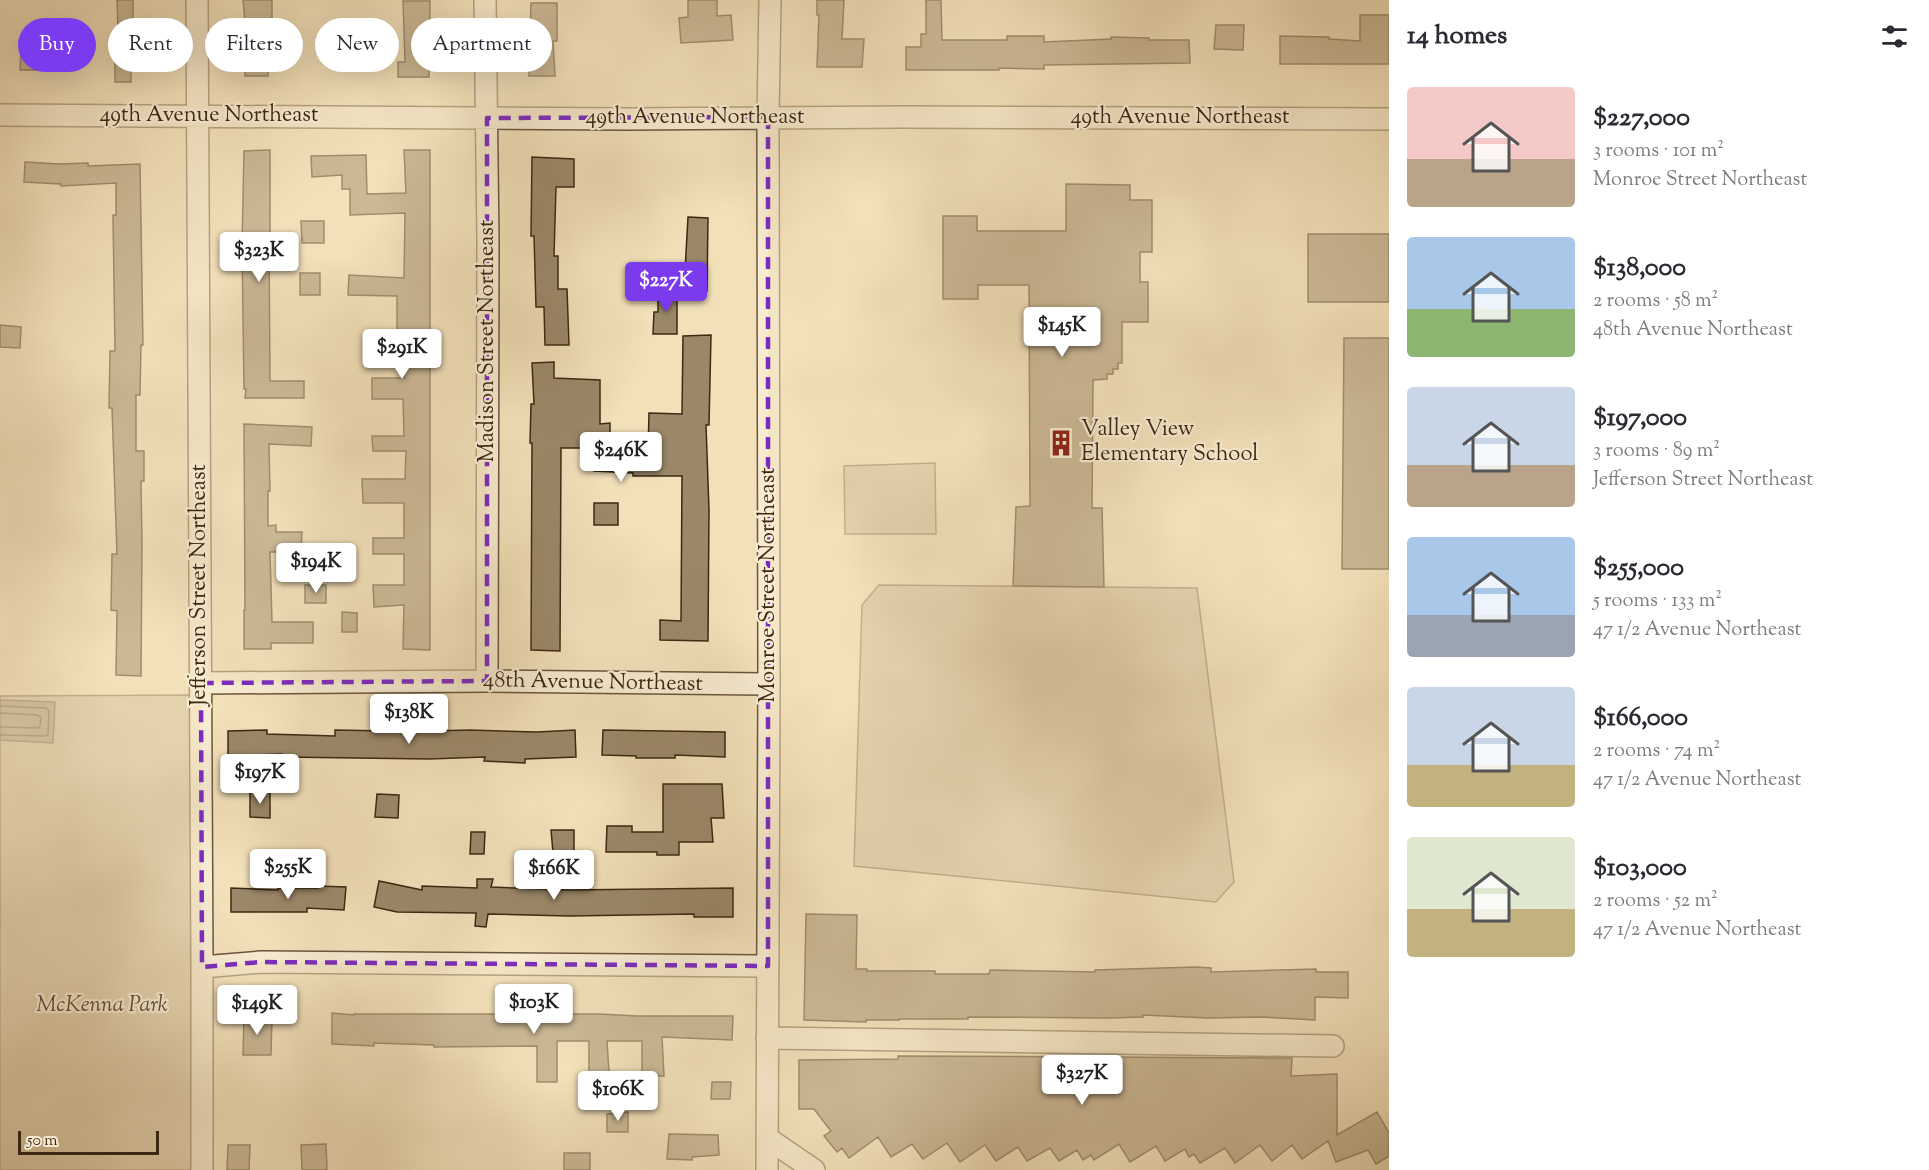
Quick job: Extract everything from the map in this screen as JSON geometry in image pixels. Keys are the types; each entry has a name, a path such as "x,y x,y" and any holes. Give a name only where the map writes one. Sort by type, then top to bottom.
{"street":[{"name":"Jefferson Street Northeast","path":"197,0 202,1170"},
{"name":"Madison Street Northeast","path":"485,0 488,240 488,681"},
{"name":"Monroe Street Northeast","path":"767,1170 770,0"},
{"name":"49th Avenue Northeast","path":"0,115 1389,119"},
{"name":"48th Avenue Northeast","path":"201,682 488,681 769,684"},
{"path":"202,967 261,962 768,966"},
{"path":"767,1038 1333,1046"},
{"path":"767,1138 814,1170"}],"highlighted area":[{"path":"768,117 768,966 261,962 202,967 201,683 487,681 487,118"}],"green space":[{"path":"935,463 936,534 845,534 844,466"},
{"path":"879,585 1197,588 1234,882 1216,902 854,866 862,605"},
{"name":"McKenna Park","path":"201,695 206,1170 0,1170 0,696"}],"water":[{"path":"0,700 55,702 53,743 0,740"}],"building":[{"path":"117,0 133,0 133,18 118,18"},
{"path":"243,0 272,0 272,18 245,18"},
{"path":"688,0 717,0 717,16 731,15 733,40 681,43 679,18 688,17"},
{"path":"817,0 844,0 842,39 864,39 862,67 817,67 819,15 817,15"},
{"path":"926,0 941,0 942,40 1007,40 1007,36 1044,36 1044,42 1111,39 1111,37 1189,40 1190,63 1044,65 1044,69 906,70 906,47 921,47 921,34 926,34"},
{"path":"403,1 430,1 430,18 411,18 411,72 429,72 429,77 398,77 399,62 405,62"},
{"path":"531,3 557,3 557,41 553,41 555,76 529,76 529,72 552,72 552,18 531,18"},
{"path":"1360,15 1389,15 1389,64 1280,64 1280,36 1329,37 1329,39 1360,41"},
{"path":"1216,25 1244,25 1243,50 1214,49"},
{"path":"115,72 131,72 131,82 115,82"},
{"path":"245,72 268,72 268,76 245,76"},
{"path":"270,150 270,381 304,381 304,398 245,398 242,244 244,151"},
{"path":"404,150 430,150 430,650 403,649 404,605 374,607 373,585 404,585 404,554 373,554 373,538 404,538 404,503 363,503 362,479 405,479 406,451 373,451 372,436 404,436 403,399 372,399 372,378 404,378 404,347 373,347 372,333 397,333 397,296 348,295 349,275 404,278 405,213 350,215 350,189 342,189 342,175 312,177 311,156 366,155 367,194 406,193"},
{"path":"532,157 574,159 574,187 556,187 554,256 558,256 558,289 567,289 569,345 545,345 544,307 536,307 534,236 531,236"},
{"path":"25,162 88,163 88,166 140,164 143,345 141,345 140,395 136,395 136,451 144,451 144,481 141,481 141,676 116,675 117,611 111,610 112,554 117,554 112,408 109,408 110,351 115,351 113,215 116,215 116,183 61,186 61,184 24,182"},
{"name":"Valley View Elementary School","path":"1066,184 1130,185 1130,200 1152,200 1152,252 1140,252 1140,282 1148,282 1148,322 1122,322 1122,363 1118,363 1118,369 1113,369 1113,374 1107,374 1107,379 1093,380 1092,508 1102,508 1104,587 1013,586 1016,507 1030,506 1029,285 978,285 978,299 943,299 943,216 977,216 977,231 1066,231"},
{"path":"688,217 708,218 707,291 684,289"},
{"path":"301,221 324,221 324,243 302,243"},
{"path":"1308,234 1389,234 1389,302 1308,302"},
{"path":"300,273 320,273 320,295 300,295"},
{"path":"658,289 677,289 677,334 653,334 654,312 658,312"},
{"path":"0,325 21,327 20,348 0,347"},
{"path":"711,335 709,425 706,425 709,510 708,641 660,640 660,620 681,621 682,476 633,476 633,473 594,471 594,448 561,448 560,651 531,650 532,443 530,443 531,404 534,404 532,363 554,362 554,378 600,380 600,424 610,423 610,450 648,452 649,413 682,414 683,336"},
{"path":"1344,338 1389,338 1389,569 1342,569"},
{"path":"244,424 312,427 311,446 269,444 268,526 276,525 276,532 302,532 301,552 270,552 272,622 313,622 313,643 271,643 271,649 244,649"},
{"path":"594,503 618,503 618,525 594,525"},
{"path":"305,585 326,585 326,603 305,603"},
{"path":"342,612 357,613 357,632 342,632"},
{"path":"267,730 267,734 335,736 335,730 537,732 575,730 576,757 525,759 525,763 484,761 485,757 429,759 282,757 282,754 228,756 228,731"},
{"path":"603,730 725,732 725,757 675,755 675,758 636,758 636,756 602,755"},
{"path":"663,784 722,784 724,818 711,818 713,842 679,842 679,855 657,855 657,852 606,852 607,826 632,826 632,832 663,832"},
{"path":"250,792 270,792 270,818 250,817"},
{"path":"377,794 399,795 398,818 375,817"},
{"path":"551,830 574,830 574,852 553,852"},
{"path":"471,832 485,832 484,854 470,854"},
{"path":"477,879 493,879 491,887 569,890 733,888 733,917 694,917 694,914 569,916 488,914 486,927 475,926 476,913 397,912 374,907 379,881 422,890 422,886 477,888"},
{"path":"318,886 346,887 344,910 307,908 307,912 231,912 231,888 278,890 278,888 318,888"},
{"path":"806,914 857,915 856,969 867,969 867,971 989,974 990,970 1095,972 1095,970 1196,967 1211,968 1211,972 1316,969 1316,972 1348,972 1348,998 1315,997 1315,1020 1143,1015 1143,1017 1108,1018 968,1017 968,1019 866,1020 866,1022 804,1020"},
{"path":"332,1013 354,1015 733,1016 732,1040 662,1037 664,1076 642,1076 642,1041 607,1041 610,1088 589,1088 589,1041 557,1041 557,1082 537,1082 537,1046 434,1047 434,1045 374,1043 374,1046 332,1044"},
{"path":"244,1016 272,1017 271,1055 243,1055"},
{"path":"898,1056 1292,1058 1291,1076 1337,1074 1337,1135 1377,1112 1389,1133 1389,1156 1376,1164 1368,1150 1336,1162 1328,1141 1302,1159 1292,1145 1272,1161 1260,1145 1235,1163 1225,1148 1200,1163 1194,1154 1189,1157 1185,1149 1165,1161 1156,1146 1130,1162 1119,1144 1094,1160 1091,1155 1083,1160 1077,1150 1059,1161 1050,1148 1027,1161 1018,1147 996,1161 985,1145 960,1162 947,1143 923,1159 912,1144 891,1157 878,1137 849,1158 842,1148 837,1152 824,1136 831,1131 814,1109 799,1109 799,1060 898,1059"},
{"path":"712,1082 731,1082 730,1099 711,1099"},
{"path":"628,1112 628,1132 607,1132 607,1114"},
{"path":"669,1134 718,1135 719,1155 692,1157 692,1160 667,1159"},
{"path":"326,1144 327,1170 302,1170 301,1145"},
{"path":"228,1145 250,1145 249,1170 227,1170"},
{"path":"564,1153 590,1153 590,1170 564,1170"}],"place":[{"name":"Valley View Elementary School","path":"1061,443"}]}
